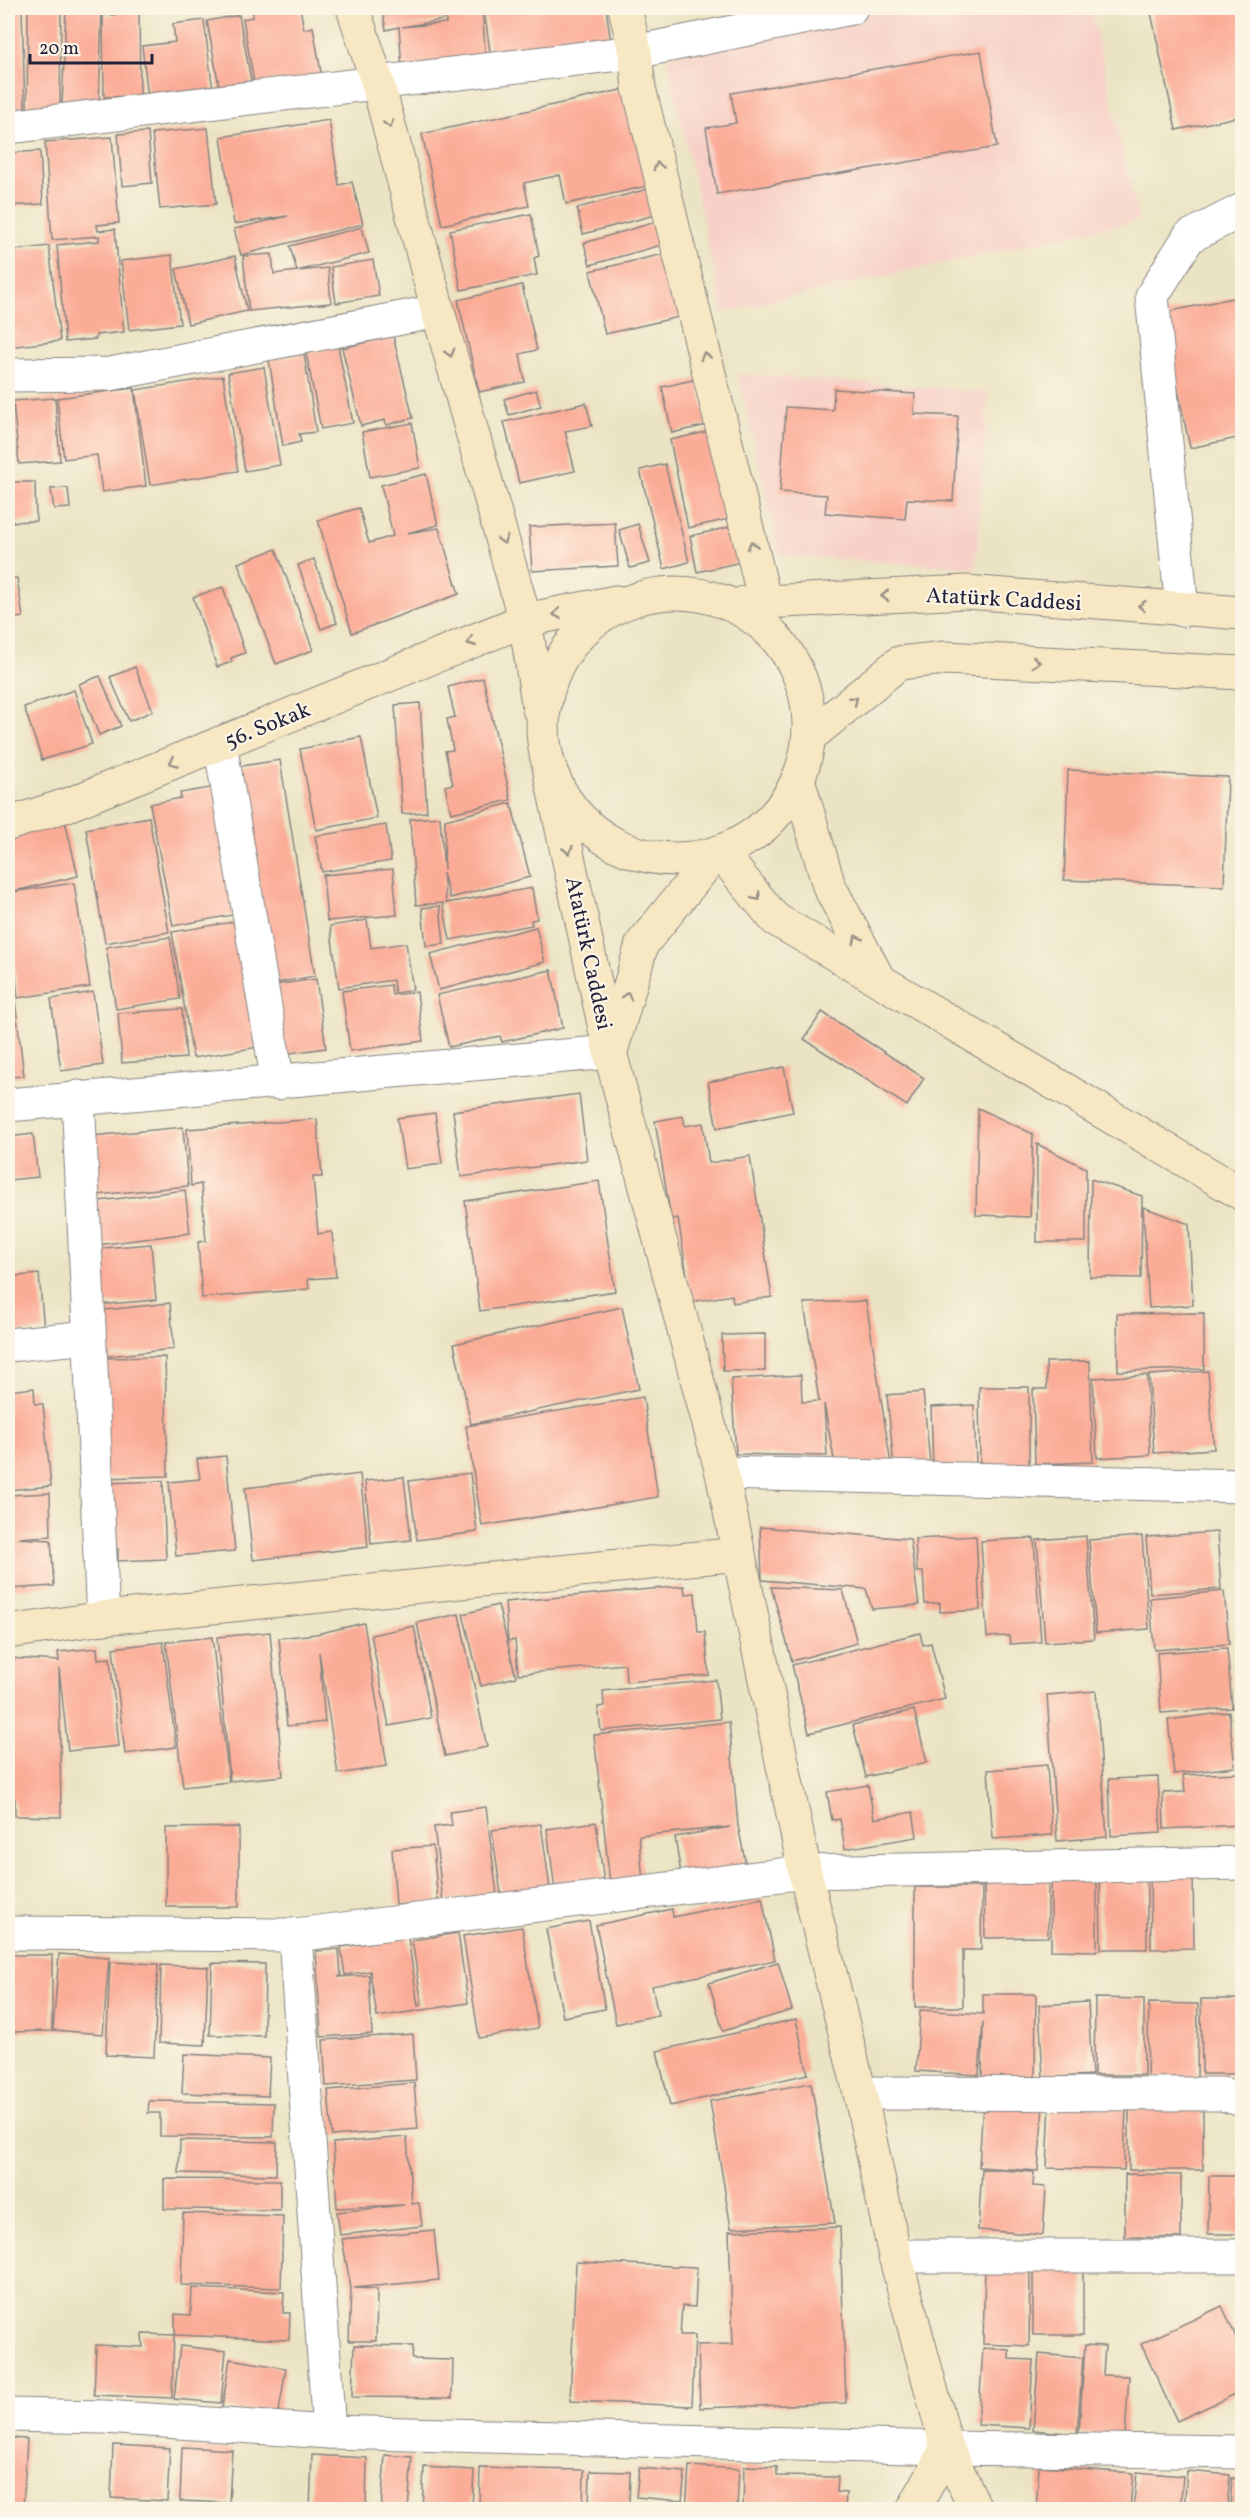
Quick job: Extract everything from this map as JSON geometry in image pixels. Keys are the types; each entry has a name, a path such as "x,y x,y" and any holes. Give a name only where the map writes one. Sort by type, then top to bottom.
{"main road":[{"path":"353,8 378,84 438,311 525,620"},
{"path":"625,8 635,52 639,88 765,602"},
{"name":"Atatürk Caddesi","path":"550,773 570,808 599,836 635,854 675,861 717,853 749,838 779,812 798,779 809,736 806,695 791,658 765,626 730,604 699,594 667,592 525,620 550,773 610,1052"},
{"name":"Atatürk Caddesi","path":"730,604 966,592 1242,613"},
{"name":"Atatürk Caddesi","path":"542,728 548,686 567,648 597,617 635,598"},
{"name":"56. Sokak","path":"8,824 70,804 525,620"},
{"path":"809,736 899,663 945,658 1242,673"},
{"path":"798,779 829,886 879,980"},
{"path":"717,853 775,919 1242,1194"},
{"name":"Atatürk Caddesi","path":"610,1052 642,944 717,853"},
{"path":"610,1052 722,1473 805,1872 860,2093 895,2256 947,2448 976,2510"},
{"path":"8,1632 103,1618 739,1554"},
{"path":"913,2510 947,2448"}],"street":[{"path":"8,127 635,52 851,8"},
{"path":"1182,610 1152,296 1189,237 1242,210"},
{"path":"8,375 110,374 438,311"},
{"path":"220,743 278,1083"},
{"path":"8,1105 78,1097 278,1083 610,1052"},
{"path":"78,1097 103,1618"},
{"path":"8,1345 89,1337"},
{"path":"722,1473 1242,1486"},
{"path":"8,1933 295,1935 805,1872 1242,1863"},
{"path":"295,1935 328,2432"},
{"path":"860,2093 1222,2094 1242,2100"},
{"path":"895,2256 1242,2256"},
{"path":"8,2415 104,2417 328,2432 947,2448 1242,2452"}],"shaded area":[{"path":"890,8 1091,8 1138,220 723,312 667,57"},
{"path":"738,374 988,392 976,568 780,555"}],"building":[{"path":"8,8 22,8 25,109 8,110"},
{"path":"28,8 61,8 60,113 27,113"},
{"path":"66,8 102,8 99,108 62,107"},
{"path":"114,8 139,8 140,96 104,97 103,15 114,15"},
{"path":"192,8 233,8 233,9 193,15"},
{"path":"252,8 300,8 304,29 313,27 322,78 255,89 243,19 253,17"},
{"path":"382,8 441,8 443,20 402,27 446,23 445,8 482,8 486,62 402,69 399,27 386,30"},
{"path":"484,8 606,8 611,43 491,59"},
{"path":"1150,8 1242,8 1242,116 1176,130"},
{"path":"239,15 253,91 221,97 207,21"},
{"path":"204,20 213,91 148,98 142,46 175,42 173,24"},
{"path":"981,51 997,147 717,194 706,128 736,123 731,93"},
{"path":"630,88 652,185 566,204 560,175 524,183 529,206 442,225 422,134"},
{"path":"329,120 339,185 352,182 363,224 241,255 234,229 288,216 234,224 221,137"},
{"path":"208,128 216,204 160,209 152,133"},
{"path":"148,132 152,183 122,186 118,134"},
{"path":"112,137 119,223 97,225 98,231 115,229 124,332 96,335 96,339 65,342 57,245 99,241 99,236 52,240 45,142"},
{"path":"40,151 43,204 8,206 8,153"},
{"path":"652,188 659,214 583,234 577,208"},
{"path":"531,214 539,256 534,258 537,275 461,290 450,230"},
{"path":"659,221 665,244 590,265 584,243"},
{"path":"362,227 369,253 297,271 290,246"},
{"path":"49,246 60,341 8,347 8,251"},
{"path":"668,253 683,316 605,334 590,271"},
{"path":"272,254 274,274 328,268 331,303 249,311 243,256"},
{"path":"172,255 180,324 129,330 121,261"},
{"path":"235,256 247,311 188,324 176,269"},
{"path":"373,260 379,296 336,303 331,267"},
{"path":"522,285 537,350 520,354 525,382 479,392 458,300"},
{"path":"1242,296 1242,437 1190,448 1162,313"},
{"path":"393,336 413,418 386,425 385,420 361,426 342,348"},
{"path":"338,346 353,423 321,429 306,353"},
{"path":"304,354 316,432 299,434 301,442 283,446 269,360"},
{"path":"264,367 280,465 245,471 228,373"},
{"path":"223,376 238,471 150,485 135,390"},
{"path":"697,379 707,425 672,433 662,387"},
{"path":"134,388 146,486 102,492 97,455 64,459 57,398"},
{"path":"834,389 915,394 914,414 958,416 953,501 907,499 905,519 825,513 827,495 780,492 786,407 833,410"},
{"path":"536,390 541,406 509,415 504,399"},
{"path":"55,398 60,461 19,464 13,401"},
{"path":"8,399 12,399 12,445 8,445"},
{"path":"586,403 592,426 565,431 575,471 519,483 504,422"},
{"path":"412,423 420,468 370,477 362,432"},
{"path":"710,431 729,519 688,528 670,440"},
{"path":"8,451 14,451 13,468 8,468"},
{"path":"665,464 689,562 664,569 640,470"},
{"path":"426,474 438,525 407,533 439,528 459,594 352,633 318,520 359,508 369,543 393,536 381,485"},
{"path":"8,482 35,482 36,521 8,522"},
{"path":"68,488 70,508 54,509 51,489"},
{"path":"615,523 618,566 532,571 529,527"},
{"path":"638,524 650,563 630,568 619,530"},
{"path":"734,526 741,562 697,572 690,536"},
{"path":"276,549 313,650 276,664 238,563"},
{"path":"314,559 337,623 321,629 298,565"},
{"path":"17,578 23,617 8,619 8,579"},
{"path":"223,587 245,653 231,658 232,662 217,667 193,597"},
{"path":"135,667 153,711 129,721 110,677"},
{"path":"100,676 121,726 99,735 79,684"},
{"path":"483,678 511,800 451,813 445,786 453,784 445,751 453,750 447,719 455,717 448,687"},
{"path":"74,690 92,744 42,760 24,707"},
{"path":"420,703 427,812 402,814 395,705"},
{"path":"361,737 377,818 316,830 300,749"},
{"path":"280,760 315,976 270,984 235,767"},
{"path":"1068,770 1228,777 1224,886 1064,880"},
{"path":"215,787 238,914 173,926 150,804 181,798 180,793"},
{"path":"511,803 530,877 450,898 443,873 446,903 532,888 537,919 531,920 532,925 450,940 443,903 416,905 410,819 440,817 444,869 445,820"},
{"path":"149,817 169,932 105,943 86,829"},
{"path":"65,821 78,876 11,892 74,883 90,987 18,998 8,907 8,835"},
{"path":"386,825 391,861 322,872 315,836"},
{"path":"393,869 397,915 327,921 323,875"},
{"path":"440,906 444,944 426,946 422,908"},
{"path":"367,920 371,948 406,943 413,990 395,993 393,980 339,988 330,926"},
{"path":"238,921 259,1047 193,1058 172,932"},
{"path":"536,927 545,962 439,990 430,954"},
{"path":"170,937 180,999 116,1009 106,947"},
{"path":"8,967 13,997 8,998"},
{"path":"551,970 563,1028 502,1042 500,1036 449,1047 437,995"},
{"path":"316,979 326,1048 283,1054 273,985"},
{"path":"391,985 392,995 417,992 423,1041 350,1051 342,991"},
{"path":"93,992 103,1065 61,1071 51,999"},
{"path":"15,1000 24,1076 8,1077 8,1001"},
{"path":"182,1009 186,1058 122,1063 118,1013"},
{"path":"822,1012 924,1078 907,1106 804,1039"},
{"path":"784,1067 793,1112 717,1128 708,1082"},
{"path":"579,1094 587,1160 461,1177 453,1111"},
{"path":"978,1108 1033,1134 1030,1217 976,1215"},
{"path":"435,1113 442,1164 405,1169 397,1118"},
{"path":"683,1116 685,1126 703,1123 709,1163 750,1156 772,1297 733,1303 732,1295 691,1302 678,1218 671,1219 655,1121"},
{"path":"317,1119 322,1177 313,1177 318,1234 332,1232 336,1277 308,1279 309,1289 202,1298 198,1242 206,1241 201,1184 191,1186 187,1129"},
{"path":"183,1127 188,1186 97,1195 92,1136"},
{"path":"33,1134 38,1177 8,1180 8,1137"},
{"path":"1037,1144 1086,1168 1086,1242 1037,1242"},
{"path":"1091,1179 1142,1196 1141,1278 1090,1277"},
{"path":"599,1181 615,1291 480,1311 465,1201"},
{"path":"185,1190 190,1233 97,1245 92,1202"},
{"path":"1143,1207 1189,1224 1193,1305 1149,1308"},
{"path":"151,1244 156,1300 96,1305 91,1249"},
{"path":"39,1274 44,1330 8,1334 8,1277"},
{"path":"866,1301 891,1464 835,1464 824,1404 827,1456 736,1454 731,1379 801,1375 802,1402 819,1401 804,1303"},
{"path":"170,1303 174,1349 100,1357 96,1311"},
{"path":"622,1307 639,1389 471,1424 454,1344"},
{"path":"1204,1313 1204,1369 1118,1371 1117,1314"},
{"path":"765,1334 765,1371 723,1371 722,1335"},
{"path":"165,1357 168,1476 103,1478 100,1358"},
{"path":"1090,1361 1093,1462 1035,1464 1033,1389 1047,1389 1046,1362"},
{"path":"1208,1371 1214,1449 1154,1453 1149,1375"},
{"path":"1147,1375 1150,1455 1097,1458 1093,1378"},
{"path":"979,1387 1029,1387 1029,1468 980,1469"},
{"path":"34,1388 35,1404 43,1404 51,1486 8,1490 8,1391"},
{"path":"923,1392 930,1463 894,1467 887,1395"},
{"path":"643,1397 658,1497 482,1526 466,1426"},
{"path":"974,1405 976,1466 933,1468 931,1407"},
{"path":"226,1456 235,1551 176,1556 169,1482 200,1479 197,1459"},
{"path":"470,1473 477,1532 417,1540 409,1481"},
{"path":"360,1474 368,1547 253,1560 245,1488"},
{"path":"404,1477 411,1540 371,1544 365,1481"},
{"path":"163,1481 166,1559 118,1561 118,1549 107,1550 105,1483"},
{"path":"50,1493 51,1536 17,1538 51,1540 54,1586 8,1589 8,1495"},
{"path":"760,1527 910,1539 919,1605 872,1609 866,1589 762,1580"},
{"path":"1217,1532 1221,1589 1150,1594 1146,1537"},
{"path":"976,1536 980,1610 940,1612 940,1603 925,1604 923,1572 917,1572 915,1539"},
{"path":"1086,1536 1094,1639 1045,1642 1037,1540"},
{"path":"1142,1536 1149,1629 1096,1633 1089,1540"},
{"path":"1034,1538 1041,1642 1010,1644 1009,1636 987,1637 981,1541"},
{"path":"684,1586 685,1594 695,1593 698,1632 705,1632 709,1675 626,1682 625,1664 518,1674 515,1640 508,1641 505,1602"},
{"path":"771,1587 843,1590 857,1643 792,1661"},
{"path":"1224,1591 1229,1644 1154,1650 1150,1598"},
{"path":"498,1605 516,1677 481,1686 463,1614"},
{"path":"459,1614 487,1747 445,1756 417,1623"},
{"path":"364,1623 387,1766 338,1774 319,1652 325,1722 287,1726 279,1638 316,1634"},
{"path":"414,1626 431,1718 389,1726 371,1635"},
{"path":"270,1632 283,1776 230,1781 217,1637"},
{"path":"920,1633 923,1645 931,1643 945,1699 809,1733 792,1665"},
{"path":"212,1637 229,1782 183,1787 166,1642"},
{"path":"163,1642 176,1747 125,1754 113,1648"},
{"path":"97,1648 98,1659 110,1658 119,1746 68,1751 59,1668 61,1817 15,1816 15,1800 8,1800 8,1658 59,1661 58,1652"},
{"path":"1227,1648 1232,1708 1161,1713 1157,1653"},
{"path":"716,1680 720,1719 601,1731 598,1707 604,1706 603,1691"},
{"path":"1096,1691 1107,1837 1057,1841 1047,1695"},
{"path":"914,1710 927,1762 866,1777 853,1725"},
{"path":"1229,1712 1235,1767 1174,1774 1168,1720"},
{"path":"729,1722 738,1826 747,1870 682,1881 675,1837 730,1827 639,1836 643,1882 610,1884 594,1735"},
{"path":"1047,1765 1052,1835 993,1839 988,1770"},
{"path":"1238,1773 1241,1825 1164,1829 1163,1793 1185,1792 1183,1775"},
{"path":"1158,1777 1161,1833 1111,1836 1109,1779"},
{"path":"868,1785 874,1819 913,1812 917,1837 845,1849 840,1819 832,1820 827,1792"},
{"path":"486,1807 497,1895 443,1901 434,1827 452,1825 450,1812"},
{"path":"596,1822 604,1883 555,1890 547,1829"},
{"path":"541,1824 550,1888 501,1894 492,1830"},
{"path":"239,1827 239,1907 166,1907 166,1828"},
{"path":"433,1846 438,1902 396,1905 392,1849"},
{"path":"1193,1873 1194,1948 1151,1949 1150,1874"},
{"path":"1051,1876 1097,1876 1097,1951 1051,1950"},
{"path":"1100,1876 1147,1876 1147,1949 1101,1949"},
{"path":"984,1878 1048,1878 1048,1937 985,1938"},
{"path":"915,1887 982,1887 981,1950 963,1950 963,2007 915,2007"},
{"path":"762,1898 775,1960 652,1986 658,2015 616,2024 596,1925 672,1909 673,1917"},
{"path":"589,1921 605,2009 563,2017 546,1929"},
{"path":"522,1927 538,2028 479,2038 463,1936"},
{"path":"458,1933 468,2003 377,2017 370,1971 345,1975 341,1947 408,1937 418,2006 422,2005 412,1940"},
{"path":"339,1949 341,1976 338,1977 369,1975 372,2034 321,2037 316,1951"},
{"path":"59,1954 109,1958 103,2034 53,2030"},
{"path":"8,1955 52,1955 52,2031 8,2032"},
{"path":"110,1962 158,1964 154,2057 106,2055"},
{"path":"778,1962 792,2010 723,2031 709,1983"},
{"path":"212,1963 265,1964 264,2036 210,2035"},
{"path":"161,1965 208,1967 205,2045 159,2043"},
{"path":"983,1994 1036,1994 1035,2077 982,2077 983,2022 979,2075 916,2071 920,2010 983,2014"},
{"path":"1095,1998 1144,1999 1144,2075 1094,2075"},
{"path":"1201,1999 1242,1999 1242,2074 1202,2074"},
{"path":"1088,2002 1092,2075 1043,2078 1039,2005"},
{"path":"1149,2003 1198,2004 1197,2079 1147,2078"},
{"path":"796,2019 808,2074 670,2106 657,2051"},
{"path":"413,2034 416,2080 326,2086 323,2040"},
{"path":"184,2054 270,2058 268,2096 182,2093"},
{"path":"414,2083 418,2129 332,2136 328,2090"},
{"path":"811,2083 835,2223 731,2228 710,2101"},
{"path":"149,2101 274,2103 273,2137 160,2136 160,2113 148,2113"},
{"path":"983,2102 1043,2106 1038,2171 979,2167"},
{"path":"1050,2102 1126,2104 1124,2170 1047,2168"},
{"path":"1129,2106 1203,2106 1203,2170 1129,2170"},
{"path":"407,2137 412,2204 419,2203 422,2226 340,2235 337,2212 404,2205 337,2208 333,2143"},
{"path":"180,2140 277,2142 276,2175 179,2173"},
{"path":"982,2169 1034,2172 1033,2186 1046,2187 1043,2235 978,2230"},
{"path":"1125,2174 1181,2175 1181,2238 1125,2237"},
{"path":"1209,2176 1242,2176 1242,2234 1208,2234"},
{"path":"164,2179 280,2180 280,2210 164,2209"},
{"path":"183,2213 283,2216 281,2288 181,2285"},
{"path":"840,2227 846,2403 700,2408 698,2345 733,2344 729,2231"},
{"path":"434,2230 439,2280 354,2288 377,2289 376,2341 349,2341 351,2288 342,2239"},
{"path":"576,2262 697,2267 695,2307 682,2306 680,2335 695,2335 692,2406 570,2401"},
{"path":"985,2267 1030,2268 1029,2346 983,2344"},
{"path":"1033,2267 1083,2267 1083,2335 1033,2335"},
{"path":"192,2288 284,2292 283,2313 290,2313 289,2340 175,2335 175,2314 191,2315"},
{"path":"1222,2306 1242,2350 1242,2391 1177,2421 1141,2344"},
{"path":"142,2334 174,2335 172,2398 94,2395 96,2345 143,2347"},
{"path":"354,2345 413,2346 412,2359 453,2360 452,2398 352,2397"},
{"path":"1085,2345 1105,2346 1103,2375 1129,2376 1125,2436 1079,2433"},
{"path":"180,2346 226,2351 221,2403 174,2399"},
{"path":"983,2348 1009,2350 1009,2359 1033,2360 1029,2428 978,2425"},
{"path":"1039,2354 1083,2358 1077,2434 1033,2430"},
{"path":"230,2359 286,2368 278,2417 222,2408"},
{"path":"8,2438 27,2439 23,2508 8,2507"},
{"path":"113,2445 170,2448 167,2501 111,2498"},
{"path":"182,2447 232,2450 229,2503 180,2501"},
{"path":"312,2455 367,2458 366,2510 310,2509"},
{"path":"385,2455 412,2457 408,2510 381,2510"},
{"path":"689,2466 739,2469 737,2510 686,2510"},
{"path":"744,2466 777,2467 777,2476 838,2477 837,2492 846,2493 845,2510 743,2510"},
{"path":"1039,2466 1133,2473 1130,2510 1036,2510"},
{"path":"424,2467 474,2470 472,2510 422,2510"},
{"path":"480,2468 584,2470 583,2510 479,2510"},
{"path":"639,2468 685,2472 682,2501 636,2497"},
{"path":"590,2471 630,2472 629,2510 589,2510"},
{"path":"1187,2471 1230,2475 1227,2510 1184,2510"},
{"path":"1137,2472 1183,2476 1180,2510 1133,2510"},
{"path":"1232,2478 1242,2479 1242,2510 1230,2510"}]}
